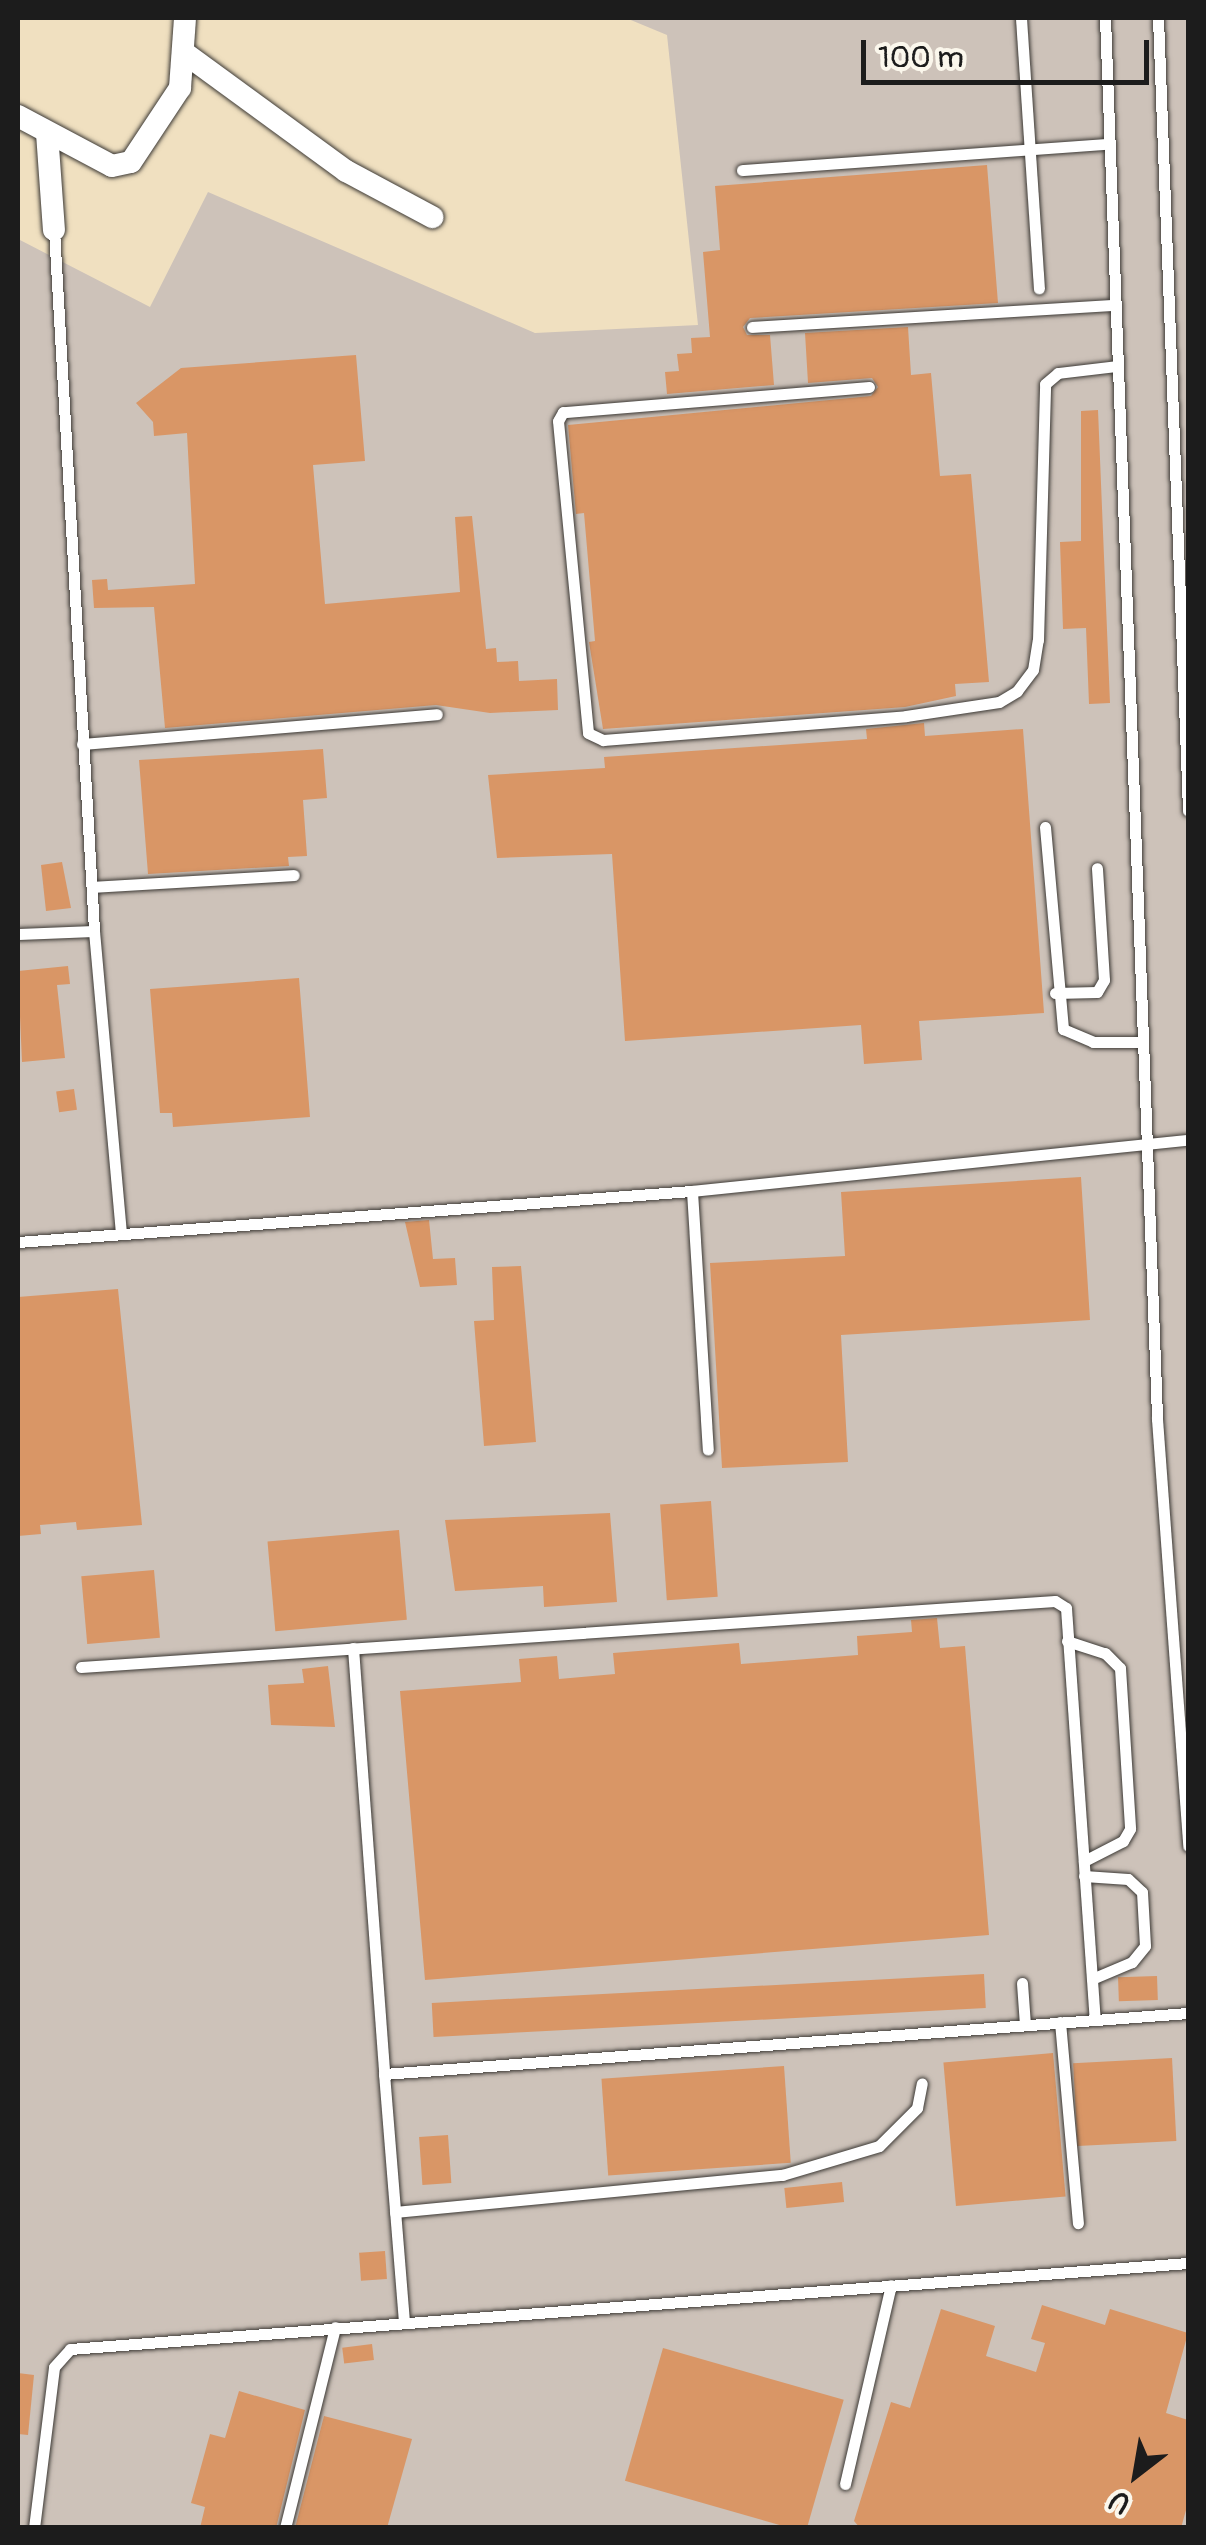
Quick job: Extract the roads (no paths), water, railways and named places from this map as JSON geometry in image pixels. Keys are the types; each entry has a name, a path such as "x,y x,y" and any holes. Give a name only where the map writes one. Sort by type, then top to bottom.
{"street":[{"path":"18,116 112,166 131,162 180,88 186,54 186,18"},
{"path":"186,54 346,171 432,217"},
{"path":"48,133 54,230"}],"lane":[{"path":"1021,18 1039,288"},
{"path":"1105,18 1157,1419 1188,1846"},
{"path":"1158,18 1188,810"},
{"path":"742,170 1032,153 1108,144"},
{"path":"54,230 94,932 121,1234"},
{"path":"752,327 1114,305"},
{"path":"869,388 563,412 558,421 588,733 604,740 906,716 999,702 1018,691 1033,670 1038,640 1046,384 1058,373 1117,366"},
{"path":"82,744 437,714"},
{"path":"1045,827 1055,993 1070,1034 1142,1042"},
{"path":"1055,993 1097,992 1104,980 1097,868"},
{"path":"92,888 294,875"},
{"path":"18,934 94,932"},
{"path":"18,1242 692,1191 1188,1140"},
{"path":"692,1191 708,1450"},
{"path":"81,1667 1042,1597 1066,1608 1095,2020"},
{"path":"1067,1640 1105,1652 1120,1668 1130,1829 1123,1841 1084,1861"},
{"path":"353,1648 404,2322"},
{"path":"1084,1876 1128,1879 1142,1892 1146,1946 1132,1962 1092,1979"},
{"path":"1022,1984 1025,2025"},
{"path":"384,2074 1188,2013"},
{"path":"1060,2022 1078,2223"},
{"path":"395,2212 782,2175 879,2146 918,2108 922,2083"},
{"path":"34,2528 61,2354 335,2327 1188,2263"},
{"path":"845,2484 890,2285"},
{"path":"285,2528 335,2327"}]}
